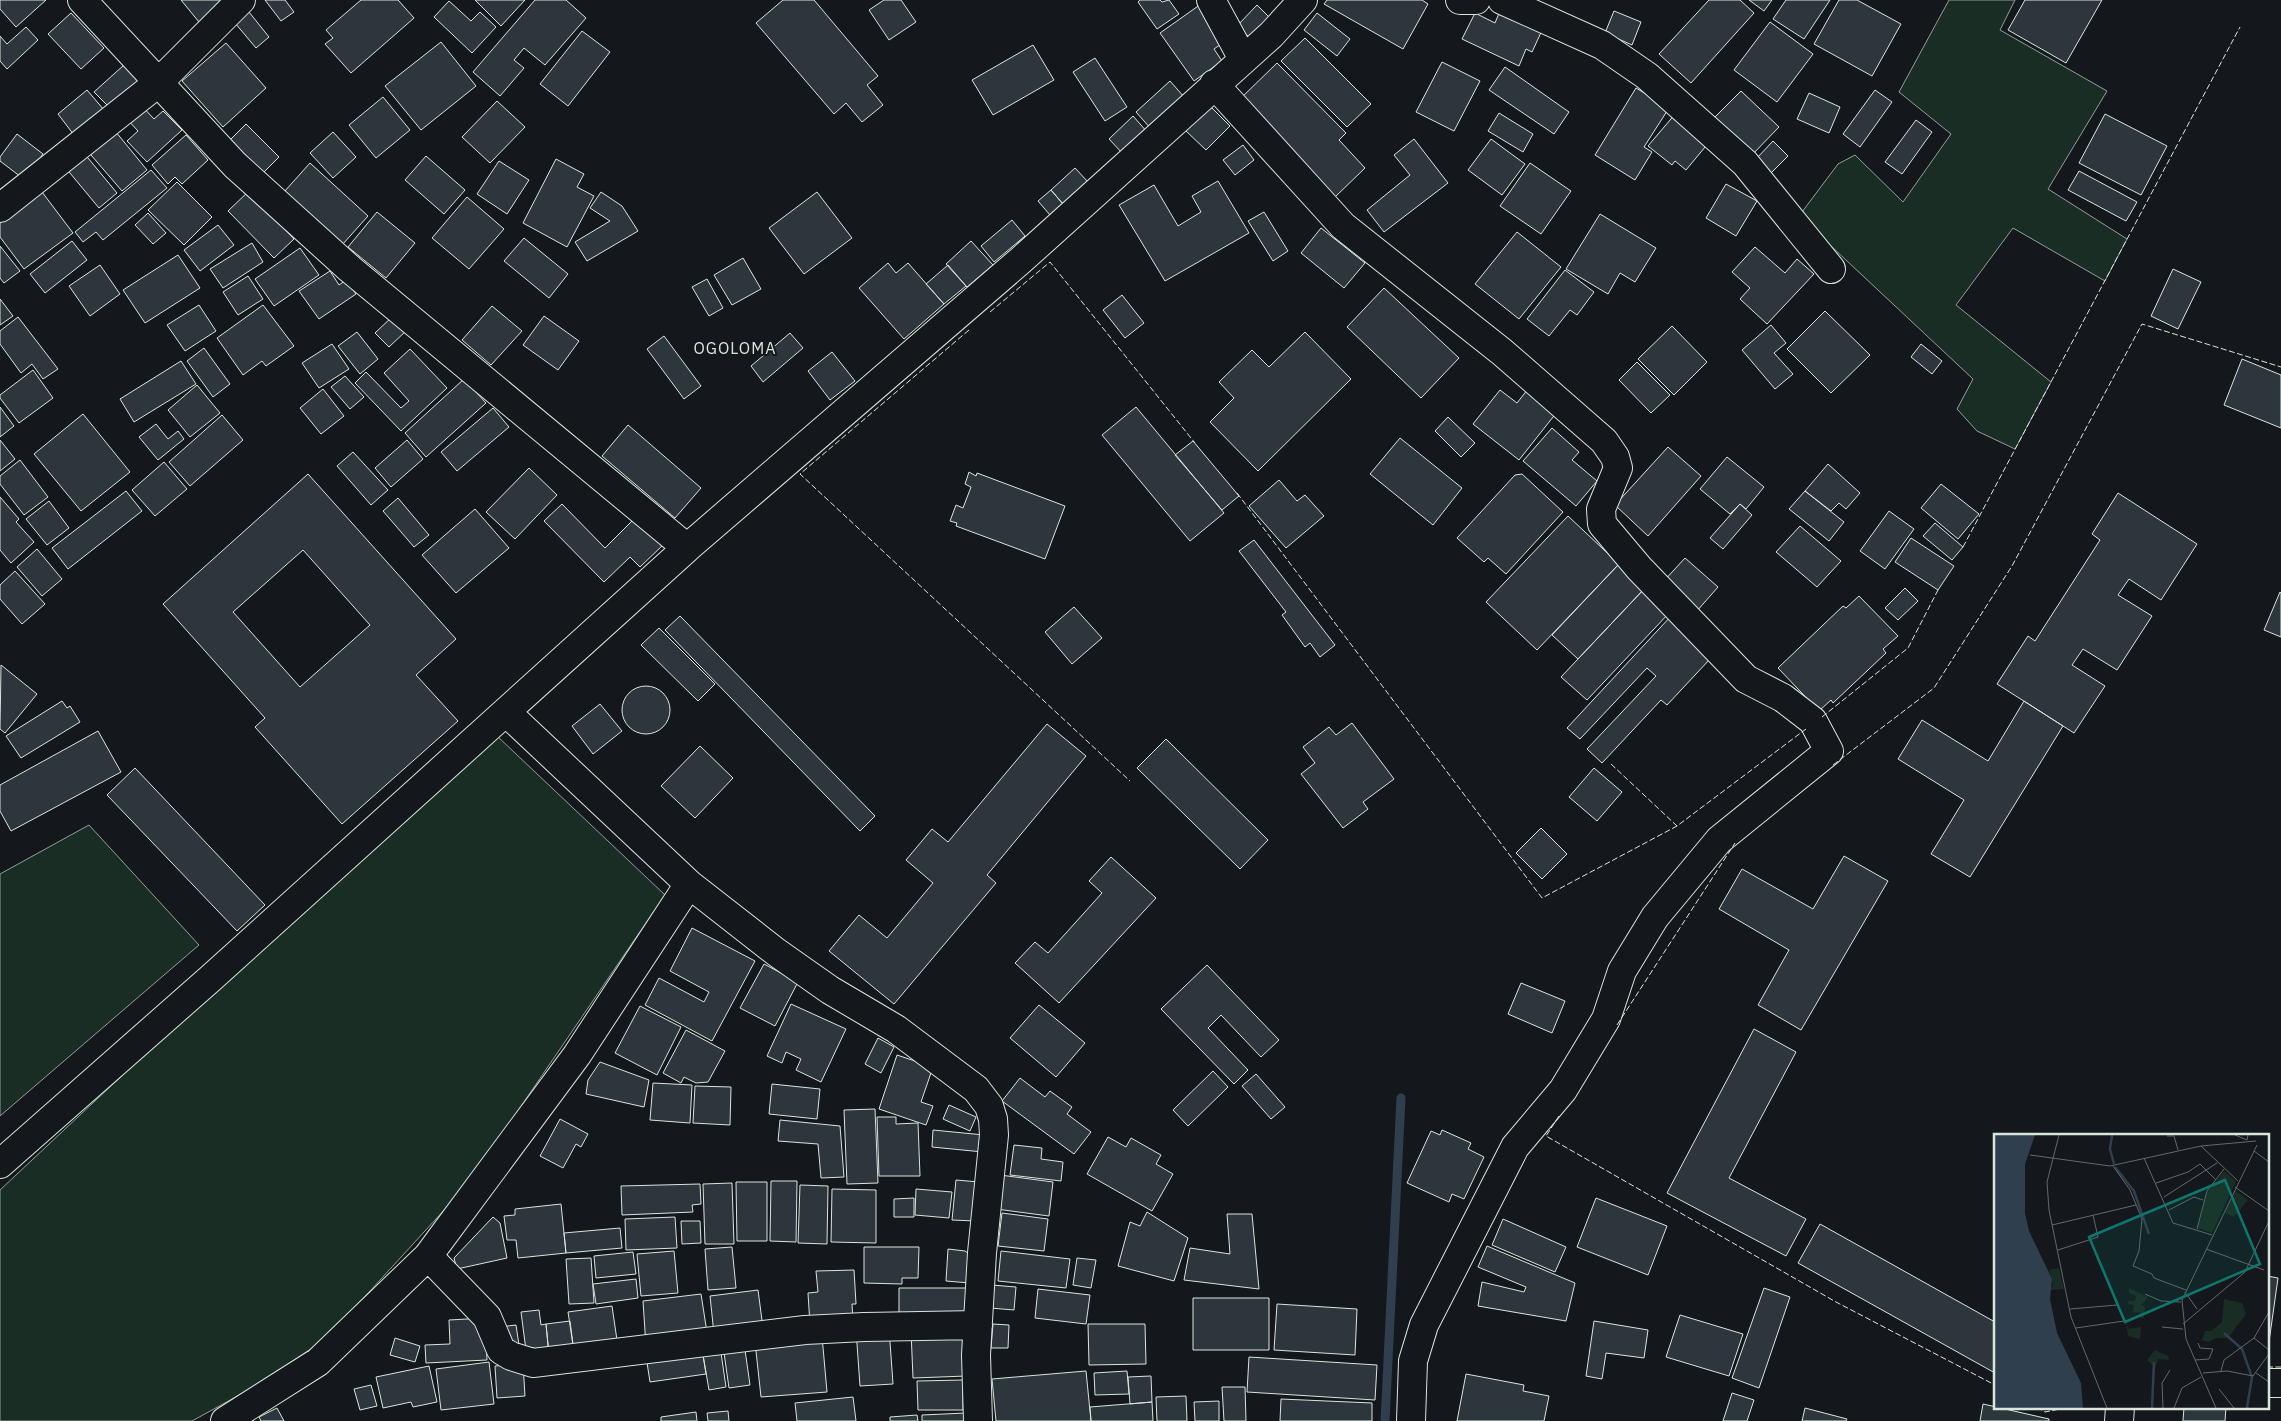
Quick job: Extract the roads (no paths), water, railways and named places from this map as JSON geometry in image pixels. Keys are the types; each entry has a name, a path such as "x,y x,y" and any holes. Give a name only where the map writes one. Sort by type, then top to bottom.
{"street":[{"path":"82,0 234,165 350,269 687,548"},
{"path":"0,208 158,83 240,0"},
{"path":"1211,0 1244,58"},
{"path":"0,1164 211,978 687,548 1021,260 1173,124 1214,84 1271,35 1303,0"},
{"path":"1460,0 1476,0"},
{"path":"1502,0 1602,45 1647,76 1745,164 1831,269"},
{"path":"1214,84 1343,226 1502,352 1604,441 1615,457 1618,468 1614,483 1602,509 1602,524 1639,568 1746,679 1783,698 1813,721 1829,751 1719,840 1655,917 1622,971 1606,1019 1563,1090 1515,1147 1424,1325 1413,1361 1411,1421"},
{"path":"506,712 689,884 776,952 830,990 896,1029 976,1089 989,1106 993,1119 994,1135 982,1252 976,1355 978,1421"},
{"path":"226,1421 318,1362 428,1256 577,1054 689,884"},
{"path":"428,1256 487,1317 501,1350 511,1356 533,1363 805,1330 978,1325"},
{"path":"2268,1383 2281,1383"},
{"path":"2119,1421 2120,1408"}],"waterway":[{"path":"1385,1421 1401,1098"}],"district":[{"name":"OGOLOMA","path":"735,348"}]}
